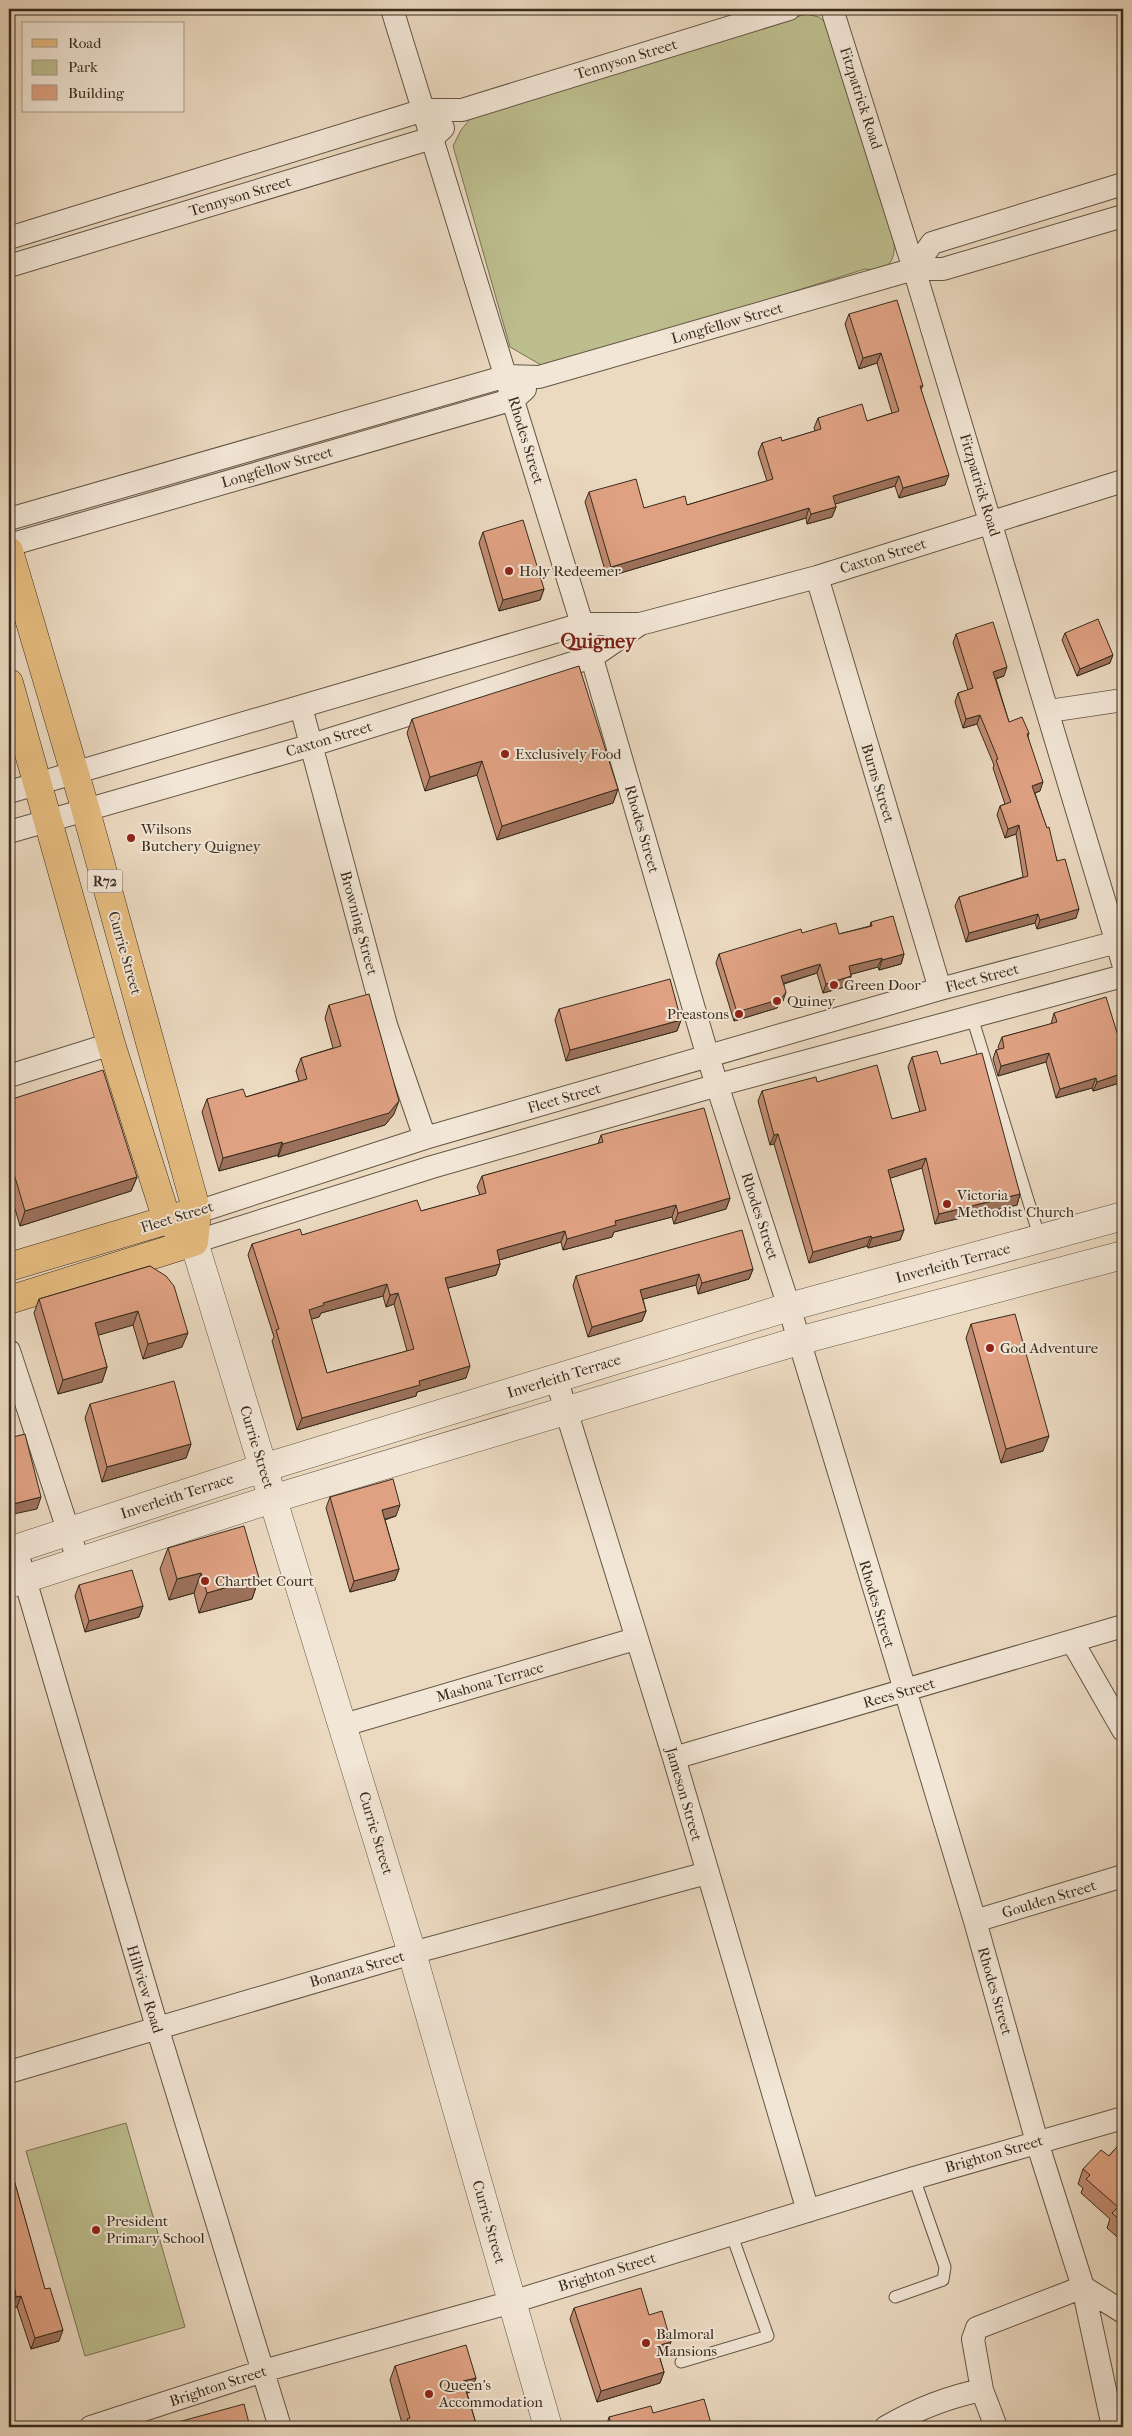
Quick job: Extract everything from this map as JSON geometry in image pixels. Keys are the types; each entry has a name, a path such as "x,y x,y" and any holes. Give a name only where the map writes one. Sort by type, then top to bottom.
{"main road":[{"name":"Currie Street","path":"9,551 86,811 197,1212 194,1242"},
{"name":"R72","path":"9,683 111,1044 168,1220"},
{"name":"Fleet Street","path":"9,1267 197,1212"},
{"path":"168,1220 194,1242"},
{"name":"Fleet Street","path":"9,1300 194,1242"}],"street":[{"name":"Rhodes Street","path":"392,9 514,398 592,657 708,1057 789,1308 975,1921 1037,2142 1083,2287 1113,2427"},
{"name":"Tennyson Street","path":"9,238 424,110 462,110 789,9"},
{"name":"Fitzpatrick Road","path":"832,9 914,269 1121,949"},
{"name":"Tennyson Street","path":"9,266 432,138 462,110"},
{"path":"914,269 932,243 1123,184"},
{"name":"Longfellow Street","path":"9,519 507,376 539,377 914,269 943,269 1123,216"},
{"name":"Longfellow Street","path":"9,545 514,398 539,377"},
{"name":"Caxton Street","path":"9,792 582,624 640,624 816,576 1123,481"},
{"name":"Burns Street","path":"816,576 940,989"},
{"name":"Caxton Street","path":"9,832 312,745 592,657 640,624"},
{"path":"1049,711 1123,700"},
{"name":"Browning Street","path":"301,707 386,1025 425,1138"},
{"name":"Fleet Street","path":"197,1212 425,1138 940,989 1121,949"},
{"name":"Fleet Street","path":"194,1242 432,1167 718,1085 1123,976"},
{"path":"9,1076 111,1044"},
{"name":"Inverleith Terrace","path":"12,1550 263,1468 556,1378 789,1308 1123,1216"},
{"name":"Currie Street","path":"194,1242 272,1499 344,1726 412,1953 548,2427"},
{"name":"Inverleith Terrace","path":"16,1582 78,1560 272,1499 798,1341 1123,1255"},
{"path":"9,1351 78,1560"},
{"name":"Jameson Street","path":"556,1378 674,1758 808,2211"},
{"name":"Hillview Road","path":"12,1550 16,1582 157,2028 280,2427"},
{"name":"Rees Street","path":"674,1758 1123,1626"},
{"name":"Mashona Terrace","path":"344,1726 636,1639"},
{"path":"1072,1641 1123,1730"},
{"name":"Bonanza Street","path":"9,2072 412,1953 707,1874"},
{"name":"Goulden Street","path":"975,1921 1123,1876"},
{"name":"Brighton Street","path":"91,2427 263,2371 512,2302 731,2233 1123,2118"},
{"path":"996,2427 982,2390 973,2339 976,2328 1083,2287 1123,2312"},
{"path":"886,2427 914,2411 953,2395 982,2390"}],"lane":[{"path":"972,1017 1040,1239"},
{"path":"895,2298 943,2280 945,2275 945,2268 914,2178"},
{"path":"681,2362 768,2336 731,2233"}],"green space":[{"path":"806,14 819,17 826,23 894,240 894,254 889,264 880,269 865,269 548,369 510,347 453,146 461,130 471,118"},
{"path":"126,2123 185,2327 85,2356 26,2151"}],"building":[{"path":"897,300 923,386 920,386 949,475 903,488 899,476 833,496 836,507 811,514 809,508 611,567 589,492 636,479 644,508 685,496 687,505 773,479 762,443 781,437 782,441 821,429 818,418 862,404 867,421 899,411 881,353 863,358 849,314"},
{"name":"Holy Redeemer","path":"523,520 544,589 503,600 483,532"},
{"path":"1098,619 1113,655 1080,669 1065,633"},
{"path":"993,622 1007,667 993,672 1009,722 1022,717 1029,733 1027,734 1043,782 1032,786 1047,828 1049,827 1057,861 1065,859 1079,909 1040,920 1038,914 969,933 959,897 1028,876 1019,825 1008,829 1000,806 1011,802 996,760 998,759 980,715 966,719 958,693 973,688 956,634"},
{"name":"Exclusively Food","path":"579,666 618,789 502,826 482,761 430,777 412,719"},
{"path":"893,916 904,954 849,966 851,976 826,984 820,964 781,976 786,992 781,999 737,1012 719,954 801,929 802,933 836,923 839,934 872,926 871,922"},
{"path":"670,979 681,1020 570,1050 559,1009"},
{"path":"369,994 399,1101 389,1113 283,1144 282,1142 223,1158 207,1099 243,1089 246,1097 307,1079 301,1058 341,1046 329,1005"},
{"path":"1106,997 1123,1052 1123,1073 1097,1082 1096,1078 1060,1089 1049,1053 1001,1066 996,1050 1004,1048 1002,1037 1057,1022 1054,1013"},
{"path":"937,1051 941,1064 982,1053 1020,1194 939,1214 926,1158 888,1170 904,1230 872,1238 871,1236 813,1252 778,1134 774,1135 762,1091 816,1077 817,1082 877,1065 892,1119 926,1110 912,1057"},
{"path":"103,1070 137,1177 25,1211 9,1157 9,1130 13,1129 9,1116 9,1100"},
{"path":"704,1108 730,1198 678,1213 676,1205 615,1221 616,1225 567,1239 565,1231 497,1250 500,1264 445,1278 470,1366 419,1381 420,1385 302,1418 276,1330 279,1329 252,1244 300,1229 302,1235 417,1200 421,1211 486,1193 482,1176 603,1142 601,1135","holes":["387,1284 390,1295 398,1293 414,1349 327,1373 309,1310 324,1305 323,1303"]},
{"path":"742,1230 753,1269 702,1283 699,1274 640,1290 646,1311 592,1327 576,1276"},
{"path":"150,1266 166,1276 174,1286 188,1333 148,1344 138,1311 95,1323 107,1367 63,1380 39,1299"},
{"path":"1015,1314 1049,1436 1006,1449 971,1324"},
{"path":"174,1381 191,1444 107,1467 90,1404"},
{"path":"25,1434 41,1497 9,1505 9,1438"},
{"path":"393,1479 400,1505 382,1510 399,1569 354,1581 330,1497"},
{"path":"244,1526 259,1578 207,1593 201,1573 177,1579 168,1548"},
{"path":"132,1570 143,1606 89,1621 79,1585"},
{"path":"1123,2140 1123,2223 1112,2213 1118,2207 1086,2179 1090,2175 1083,2169 1101,2150 1109,2156"},
{"path":"9,2158 45,2289 50,2288 63,2330 35,2338 21,2296 16,2297 15,2289 9,2290"},
{"name":"Balmoral Mansions","path":"641,2288 649,2315 662,2311 671,2342 656,2346 664,2372 601,2391 574,2308"},
{"name":"Queen's Accommodation","path":"466,2345 476,2378 463,2381 477,2427 409,2427 407,2419 410,2418 395,2366"},
{"path":"704,2399 712,2427 612,2427 609,2417 651,2406 653,2413"},
{"path":"244,2404 250,2427 160,2427"}],"place":[{"name":"Holy Redeemer","path":"509,571"},
{"name":"Exclusively Food","path":"505,754"},
{"name":"Wilsons Butchery Quigney","path":"131,838"},
{"name":"Green Door","path":"834,985"},
{"name":"Quiney","path":"777,1001"},
{"name":"Preastons","path":"739,1014"},
{"name":"Victoria Methodist Church","path":"947,1204"},
{"name":"God Adventure","path":"990,1348"},
{"name":"Chartbet Court","path":"205,1581"},
{"name":"President Primary School","path":"96,2230"},
{"name":"Balmoral Mansions","path":"646,2343"},
{"name":"Queen's Accommodation","path":"429,2394"}],"district":[{"name":"Quigney","path":"598,641"}]}
